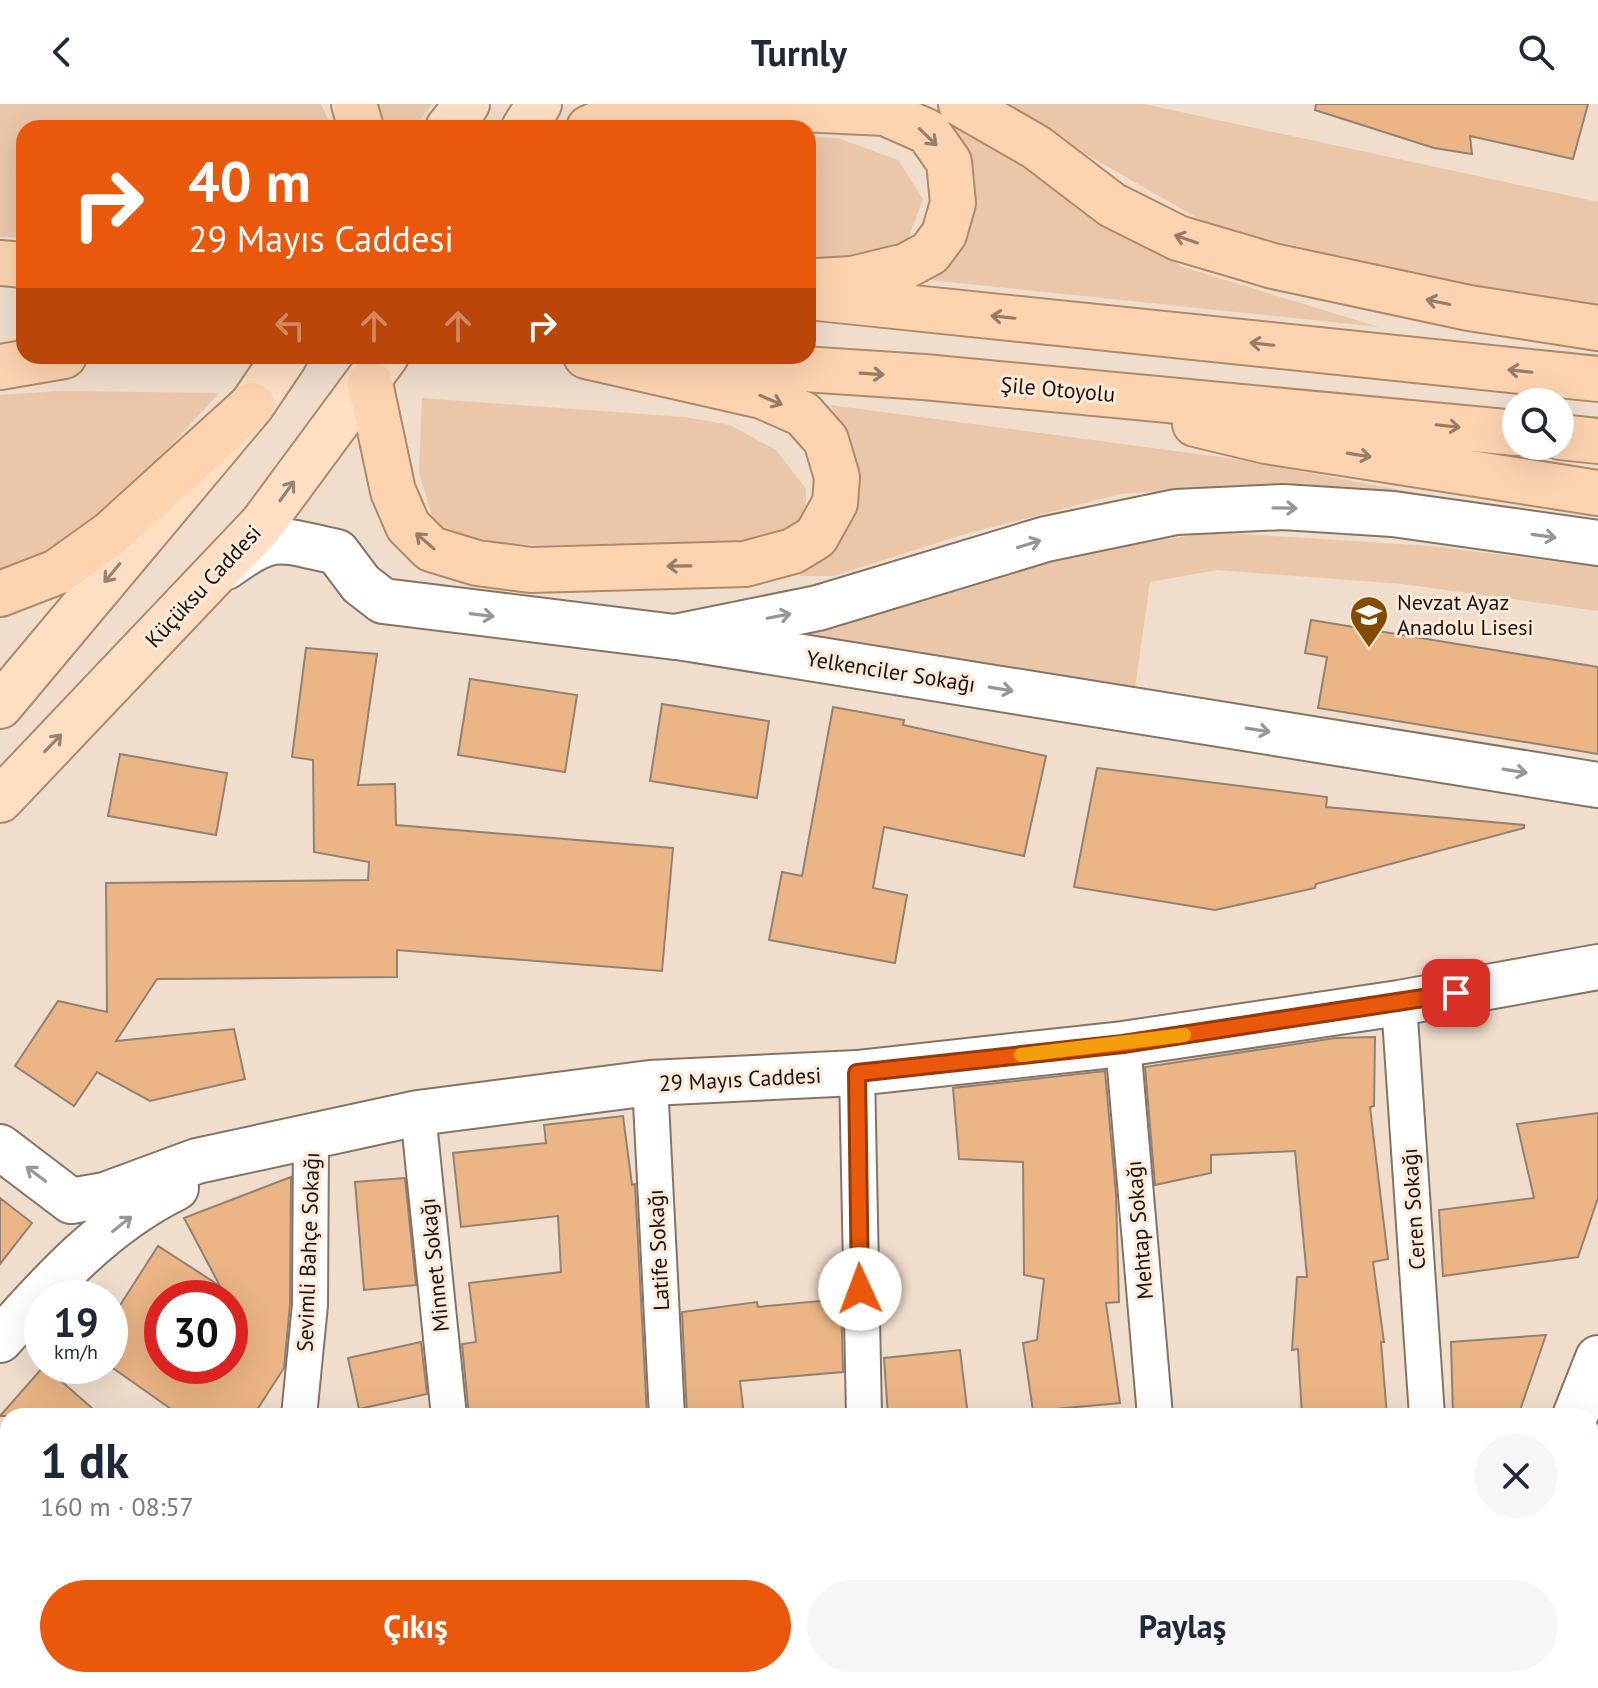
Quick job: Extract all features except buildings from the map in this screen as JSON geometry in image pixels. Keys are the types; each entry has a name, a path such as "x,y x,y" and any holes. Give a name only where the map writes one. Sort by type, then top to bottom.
{"highway":[{"path":"606,120 628,110 663,104"},
{"path":"690,104 885,113 928,132 949,162 953,203 944,234 930,253 906,266 852,279 816,281"},
{"path":"961,104 1036,147 1112,205 1178,238 1273,266 1439,302 1598,328"},
{"path":"816,298 1598,379"},
{"path":"378,369 393,491 408,526 431,549 477,563 531,570 745,564 793,551 816,537 835,503 837,477 826,440 803,414 762,396 621,364"},
{"name":"Şile Otoyolu","path":"722,364 924,377 1502,432"},
{"path":"924,377 1155,415 1266,441 1598,493"},
{"path":"0,594 57,572 110,534 252,405"},
{"path":"1574,438 1598,441"}],"main road":[{"path":"454,120 467,104"},
{"path":"0,706 252,405 280,364"},
{"name":"Küçüksu Caddesi","path":"0,800 262,524 378,369"}],"street":[{"path":"675,637 818,608 1046,539 1176,512 1283,507 1393,514 1598,543"},
{"name":"Yelkenciler Sokağı","path":"214,576 256,545 279,540 337,552 361,584 383,601 675,637 1598,785"},
{"name":"29 Mayıs Caddesi","path":"71,1201 105,1195 197,1161 418,1113 650,1083 857,1073 1123,1044 1399,1003 1598,967"},
{"name":"Ceren Sokağı","path":"1399,1003 1426,1408"},
{"name":"Mehtap Sokağı","path":"1123,1044 1154,1408"},
{"path":"857,1073 864,1408"},
{"name":"Latife Sokağı","path":"650,1083 667,1408"},
{"name":"Minnet Sokağı","path":"418,1113 448,1408"},
{"name":"29 Mayıs Caddesi","path":"0,1340 60,1272 168,1192 237,1158 311,1136"},
{"name":"Sevimli Bahçe Sokağı","path":"300,1408 310,1305 311,1136"},
{"path":"0,1147 71,1201 76,1217 76,1242 60,1272"},
{"path":"1578,1408 1598,1358"}],"shaded area":[{"path":"0,104 321,104 328,120 16,120 16,237 0,237"},
{"path":"369,104 432,104 419,120 373,120"},
{"path":"998,104 1144,104 1598,202 1598,306 1408,274 1208,224"},
{"path":"924,109 947,113 1183,267 1379,327 920,279 958,248"},
{"path":"816,137 838,138 898,160 923,199 905,247 846,261 816,260"},
{"path":"61,391 219,393 78,547 0,575 0,395"},
{"path":"422,398 684,417 730,425 776,450 806,489 805,522 779,539 642,551 473,542 434,523 419,472"},
{"path":"830,405 1235,459 1412,492 1247,485 1120,494 962,535 833,576 799,576 848,522 851,438"},
{"path":"1212,532 1431,546 1598,567 1598,611 1402,584 1217,570 1150,582 1135,688 796,636 1040,560"}],"slow traffic":[{"path":"1021,1055 1184,1035"}],"place":[{"name":"Nevzat Ayaz Anadolu Lisesi","path":"1369,649"}],"route":[{"path":"860,1289 857,1073 1123,1044 1456,993"}]}
